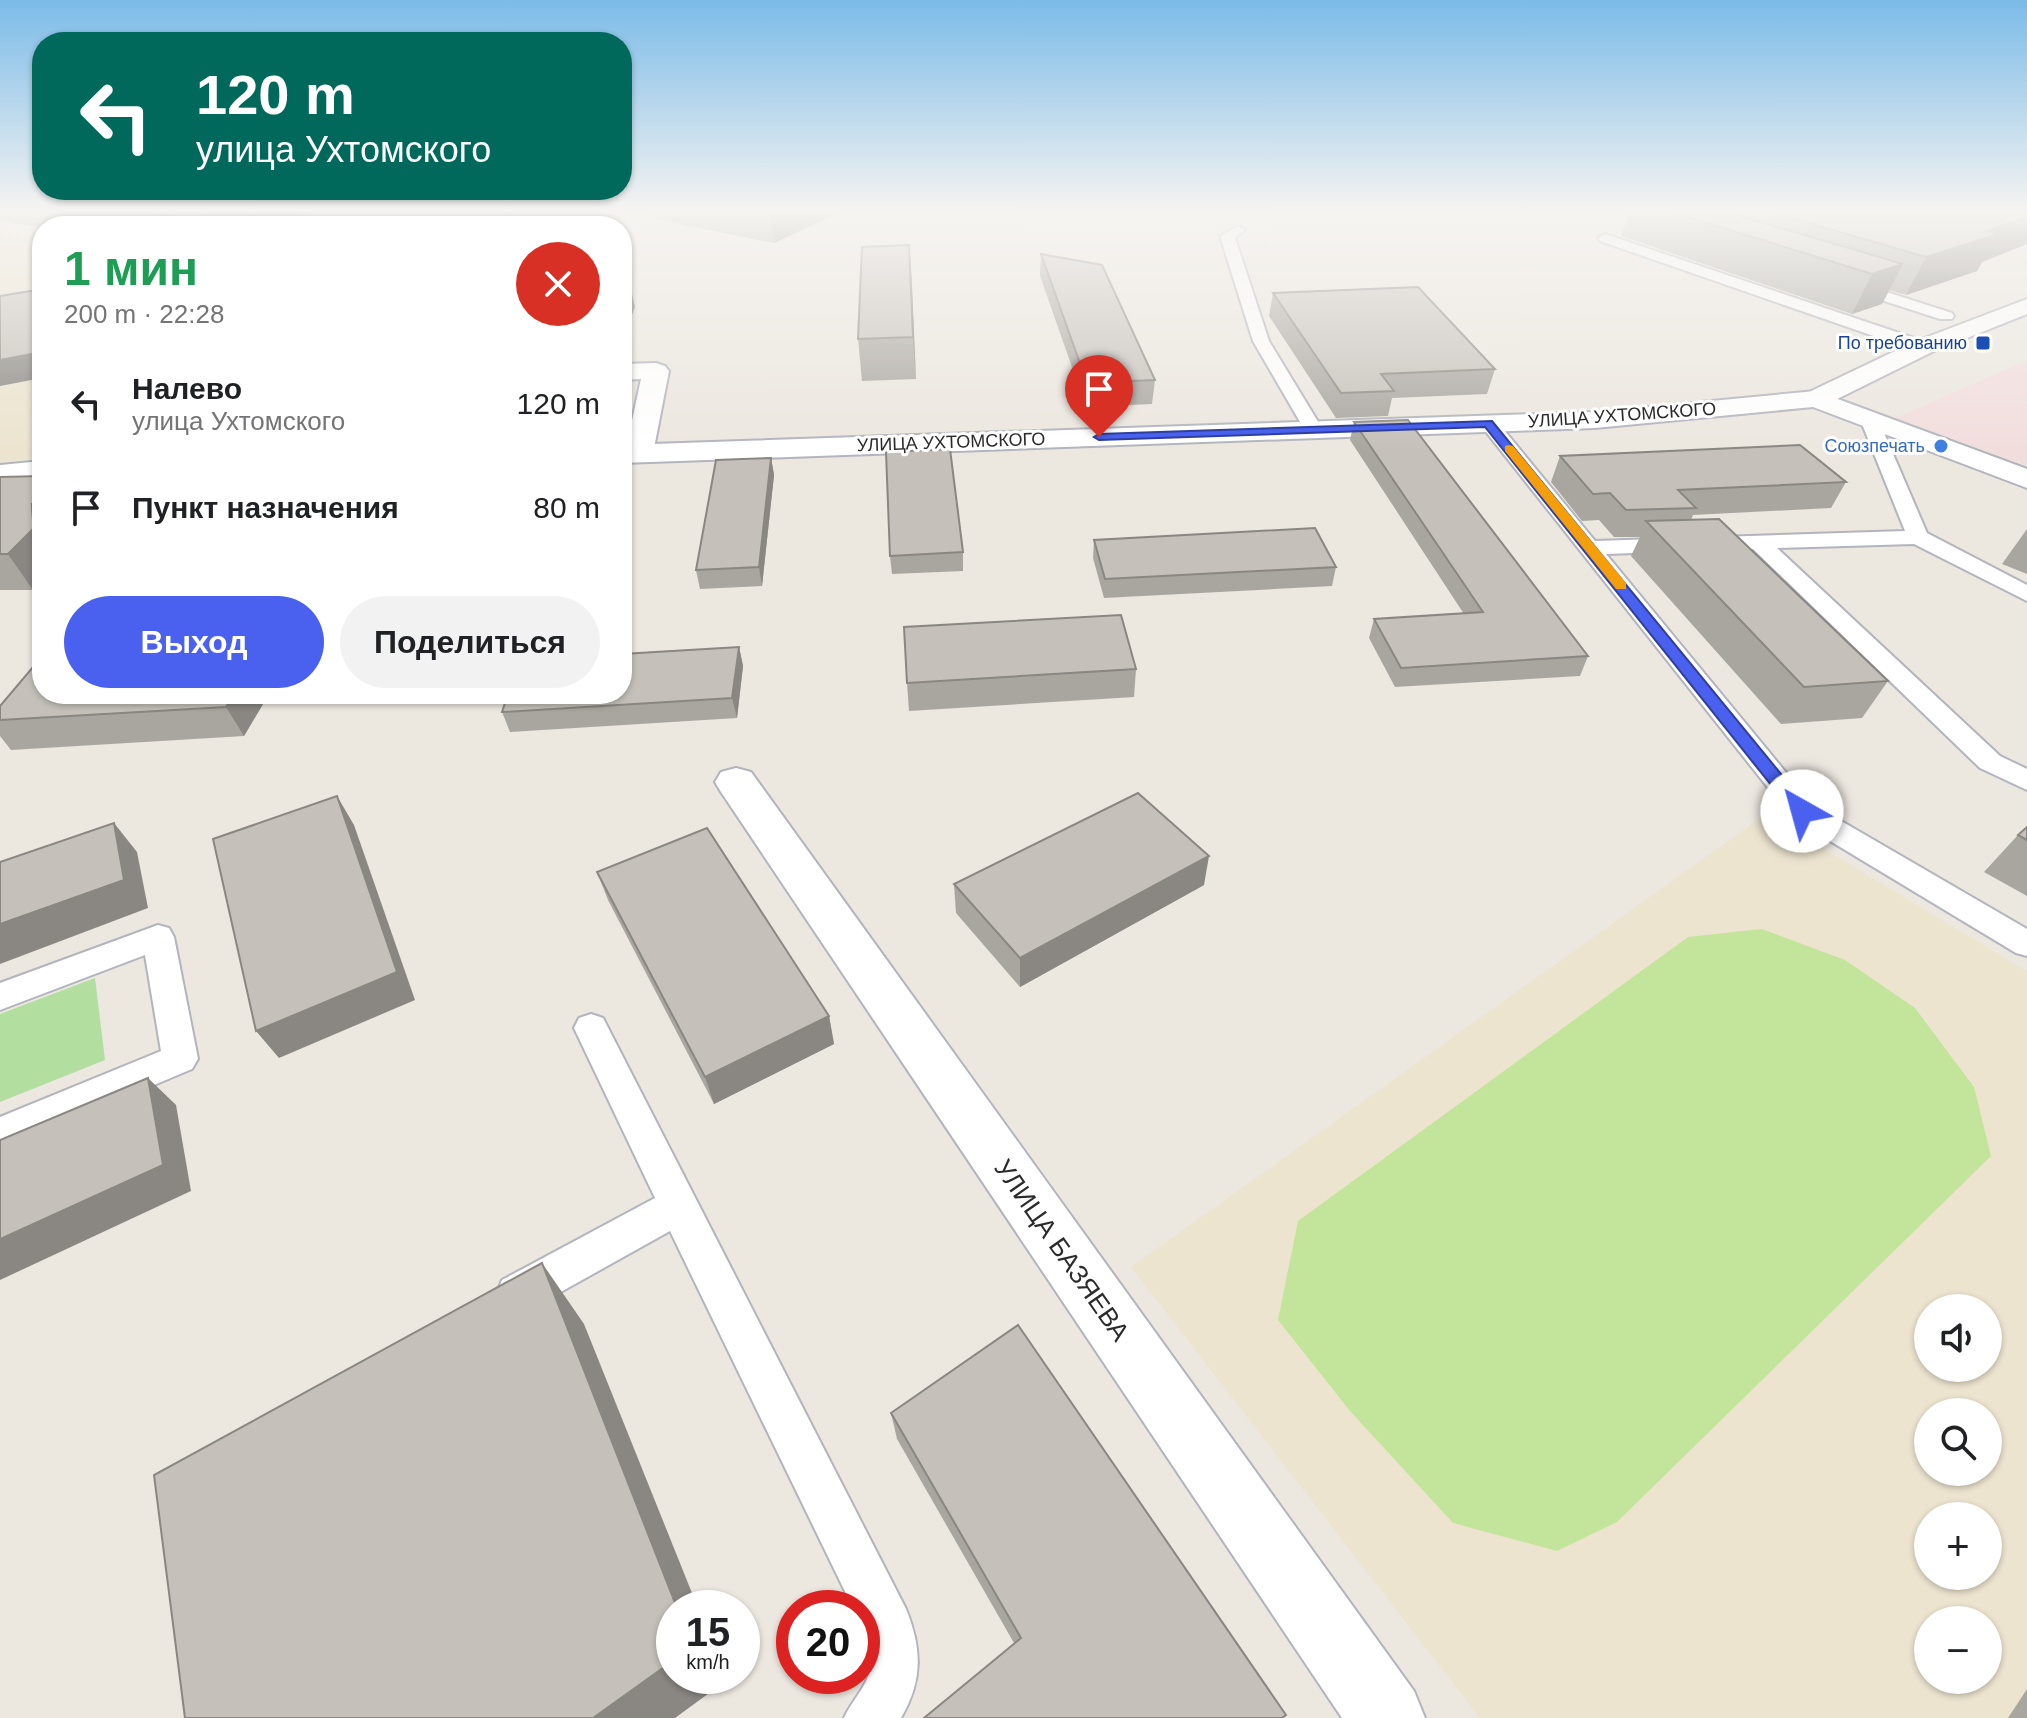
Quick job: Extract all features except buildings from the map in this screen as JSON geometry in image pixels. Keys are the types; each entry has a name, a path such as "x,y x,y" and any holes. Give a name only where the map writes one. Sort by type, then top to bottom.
{"street":[{"name":"УЛИЦА УХТОМСКОГО","path":"632,454 1595,420 1816,399 1923,347 2027,306"},
{"path":"632,372 656,371 632,451"},
{"path":"1816,399 2027,479"},
{"path":"0,474 32,471"},
{"name":"УЛИЦА БАЗЯЕВА","path":"736,782 1387,1718"}],"lane":[{"path":"1245,290 1261,341 1314,430"},
{"path":"1757,290 1923,347"},
{"path":"1866,290 1946,316"},
{"path":"1869,419 1918,537"},
{"path":"1488,423 1802,811 2027,944"},
{"path":"1591,548 1918,537 2027,594"},
{"path":"1759,543 1990,762 2027,781"},
{"path":"0,997 158,937 180,1059 0,1134"},
{"path":"591,1028 888,1627 897,1657 885,1699 870,1718"},
{"path":"486,1311 678,1206"}],"shaded area":[{"path":"0,290 32,290 32,459 0,462"},
{"path":"2027,360 2027,466 1896,418"},
{"path":"1766,814 2027,971 2027,1718 1480,1718 1131,1267"}],"green space":[{"path":"1762,929 1845,960 1915,1008 1974,1087 1991,1156 1617,1522 1557,1551 1453,1523 1350,1411 1278,1320 1298,1221 1688,937"},
{"path":"95,978 105,1060 0,1102 0,1014"}],"slow traffic":[{"path":"1509,448 1621,586"}],"place":[{"name":"По требованию","path":"1983,343"},
{"name":"Союзпечать","path":"1941,446"}],"route":[{"path":"1099,437 1488,423 1802,811"}]}
